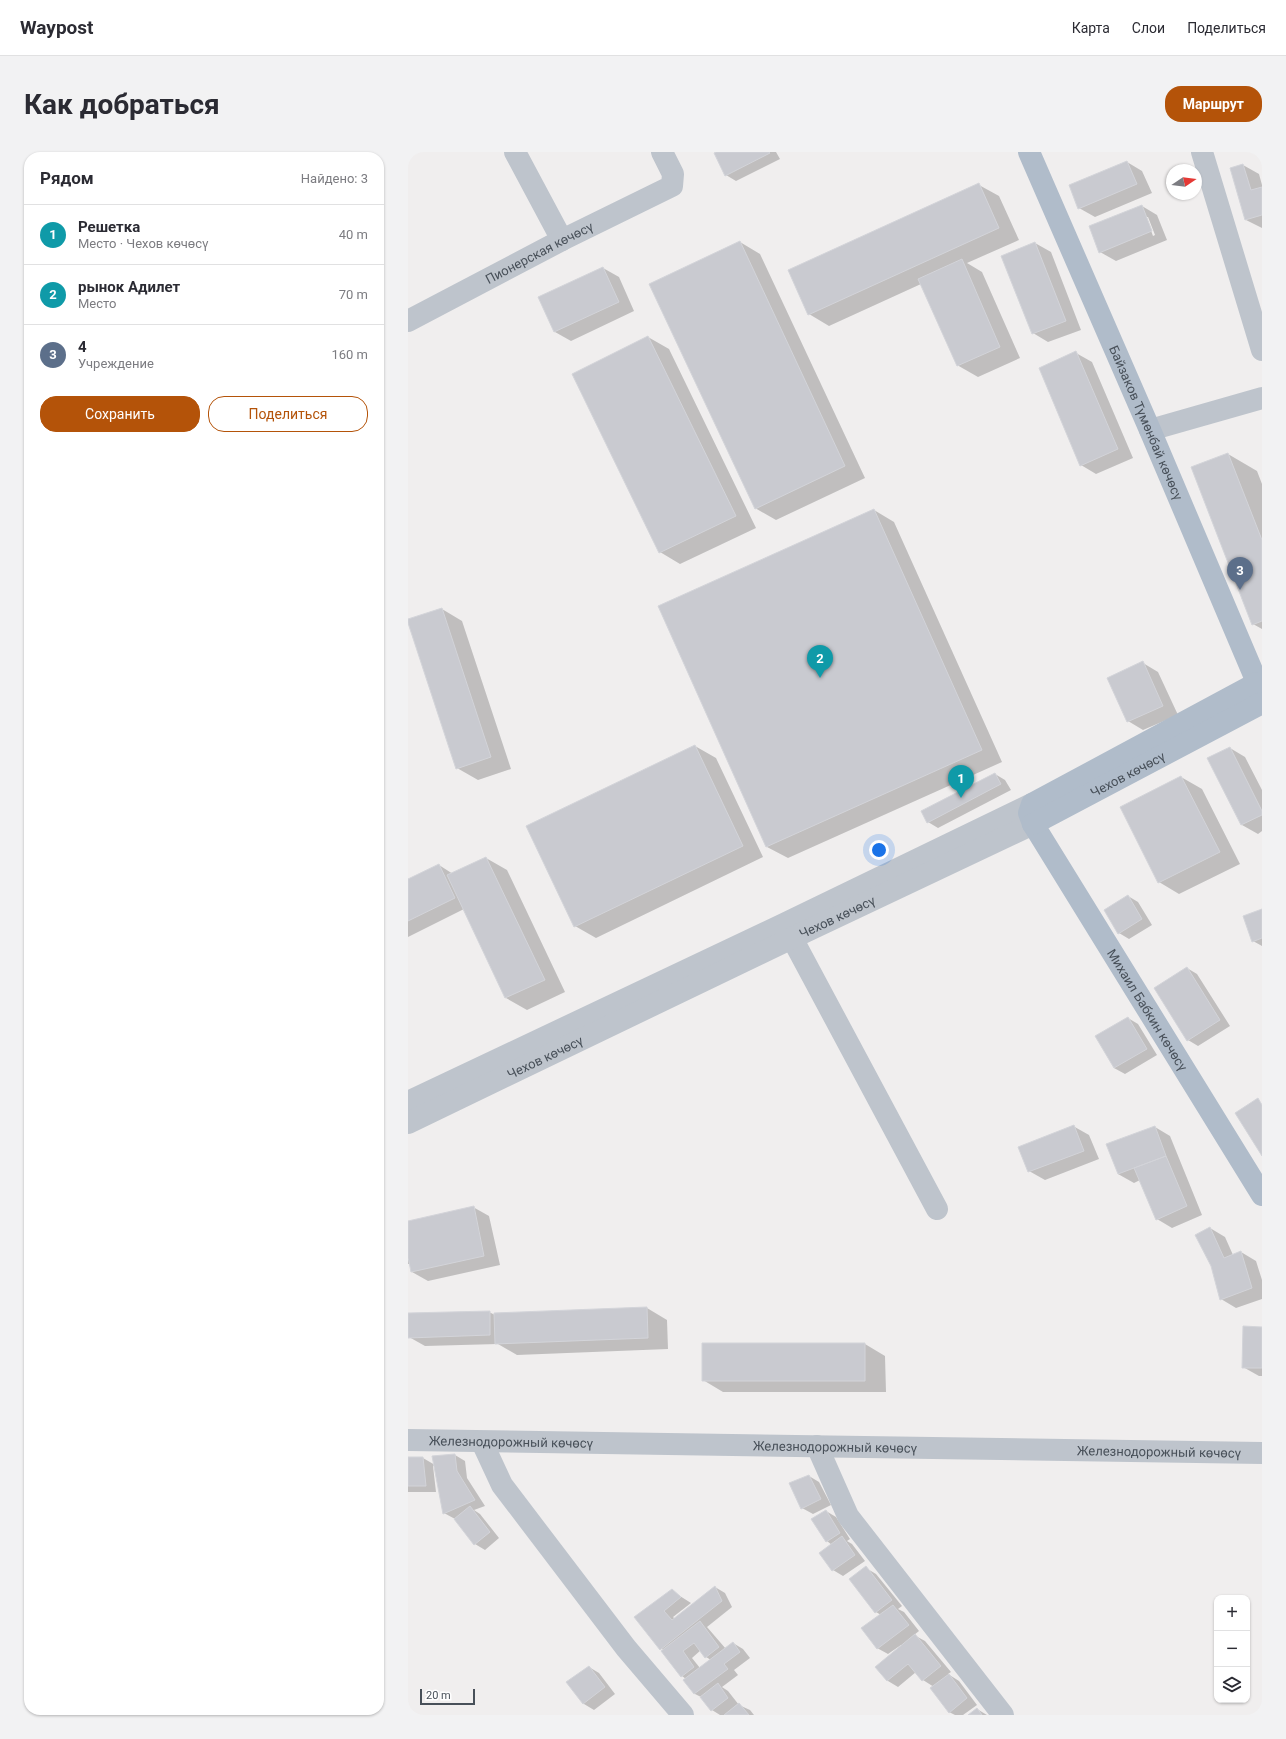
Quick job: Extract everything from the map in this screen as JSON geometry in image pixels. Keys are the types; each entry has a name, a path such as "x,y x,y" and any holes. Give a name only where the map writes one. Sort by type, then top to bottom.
{"main road":[{"name":"Байзаков Түмөнбай көчөсү","path":"1029,152 1150,430 1260,694"},
{"name":"Чехов көчөсү","path":"1032,814 1260,694"},
{"name":"Михаил Бабкин көчөсү","path":"1032,814 1262,1195"}],"street":[{"path":"515,152 562,240"},
{"name":"Пионерская көчөсү","path":"408,321 562,240 672,186 673,174 662,152"},
{"path":"1202,152 1262,350"},
{"path":"1150,430 1262,398"},
{"name":"Чехов көчөсү","path":"408,1123 788,931 1032,814"},
{"path":"788,931 937,1208"},
{"name":"Чехов көчөсү","path":"408,1102 788,931"},
{"name":"Железнодорожный көчөсү","path":"408,1440 1262,1452"},
{"path":"482,1442 502,1485 626,1648 683,1715"},
{"path":"817,1446 848,1516 1003,1715"}],"building":[{"path":"714,153 770,153 725,176"},
{"path":"1127,161 1137,184 1078,209 1069,185"},
{"path":"1243,164 1251,190 1262,187 1262,215 1245,220 1230,168"},
{"path":"979,183 999,228 808,315 788,270"},
{"path":"1142,205 1152,231 1099,253 1089,226"},
{"path":"740,241 845,466 755,509 649,284"},
{"path":"1035,242 1066,321 1032,334 1001,256"},
{"path":"962,259 1000,347 957,366 918,279"},
{"path":"603,267 619,302 554,332 538,297"},
{"path":"648,336 736,516 659,553 572,374"},
{"path":"1076,351 1118,449 1080,466 1039,368"},
{"path":"1228,453 1262,540 1262,621 1252,625 1191,467"},
{"path":"874,509 982,750 766,847 658,606"},
{"path":"442,608 491,757 456,769 408,623 408,619"},
{"path":"1143,661 1163,706 1127,722 1107,678"},
{"path":"695,745 743,846 574,927 526,826"},
{"path":"1230,747 1262,811 1262,815 1241,825 1207,758"},
{"path":"995,773 1001,784 927,823 921,811"},
{"path":"1181,776 1220,852 1158,883 1120,807"},
{"path":"486,857 545,980 505,998 447,875"},
{"path":"439,864 455,898 408,921 408,879"},
{"path":"1128,895 1142,919 1118,934 1104,910"},
{"path":"1262,909 1262,938 1252,942 1243,916"},
{"path":"1187,967 1220,1020 1187,1041 1154,988"},
{"path":"1128,1017 1147,1049 1114,1068 1095,1036"},
{"path":"1258,1098 1262,1105 1262,1156 1235,1113"},
{"path":"1074,1125 1084,1151 1028,1172 1018,1147"},
{"path":"1155,1126 1166,1156 1118,1174 1106,1144"},
{"path":"1166,1156 1187,1206 1156,1220 1134,1168"},
{"path":"474,1206 484,1256 411,1272 408,1257 408,1221"},
{"path":"1210,1227 1224,1258 1241,1251 1252,1288 1220,1300 1211,1266 1195,1235"},
{"path":"647,1307 648,1338 495,1344 494,1313"},
{"path":"490,1311 490,1335 408,1338 408,1313"},
{"path":"1243,1326 1262,1327 1262,1368 1242,1368"},
{"path":"702,1343 865,1343 865,1381 702,1381"},
{"path":"455,1454 457,1471 475,1500 443,1514 432,1456"},
{"path":"408,1457 423,1457 426,1486 408,1486"},
{"path":"809,1475 821,1499 801,1509 789,1483"},
{"path":"470,1506 490,1532 474,1545 454,1519"},
{"path":"826,1510 840,1533 826,1542 811,1519"},
{"path":"842,1536 855,1555 832,1571 819,1553"},
{"path":"866,1566 892,1600 875,1613 849,1579"},
{"path":"715,1586 722,1601 660,1650 634,1617 672,1589 681,1597 664,1611 672,1620"},
{"path":"893,1605 909,1625 877,1649 861,1628"},
{"path":"700,1621 719,1647 705,1658 694,1643 683,1651 694,1667 681,1677 661,1651"},
{"path":"915,1634 941,1666 922,1681 908,1664 887,1681 875,1667"},
{"path":"733,1642 740,1652 724,1664 728,1669 694,1694 683,1680"},
{"path":"589,1666 605,1687 583,1704 566,1682"},
{"path":"949,1674 967,1698 949,1713 930,1688"},
{"path":"718,1683 728,1698 711,1711 700,1697"},
{"path":"739,1703 749,1715 724,1715"},
{"path":"977,1708 982,1715 968,1715"}],"place":[{"name":"4","path":"1240,590"},
{"name":"рынок Адилет","path":"820,678"},
{"name":"Решетка","path":"961,798"}]}
